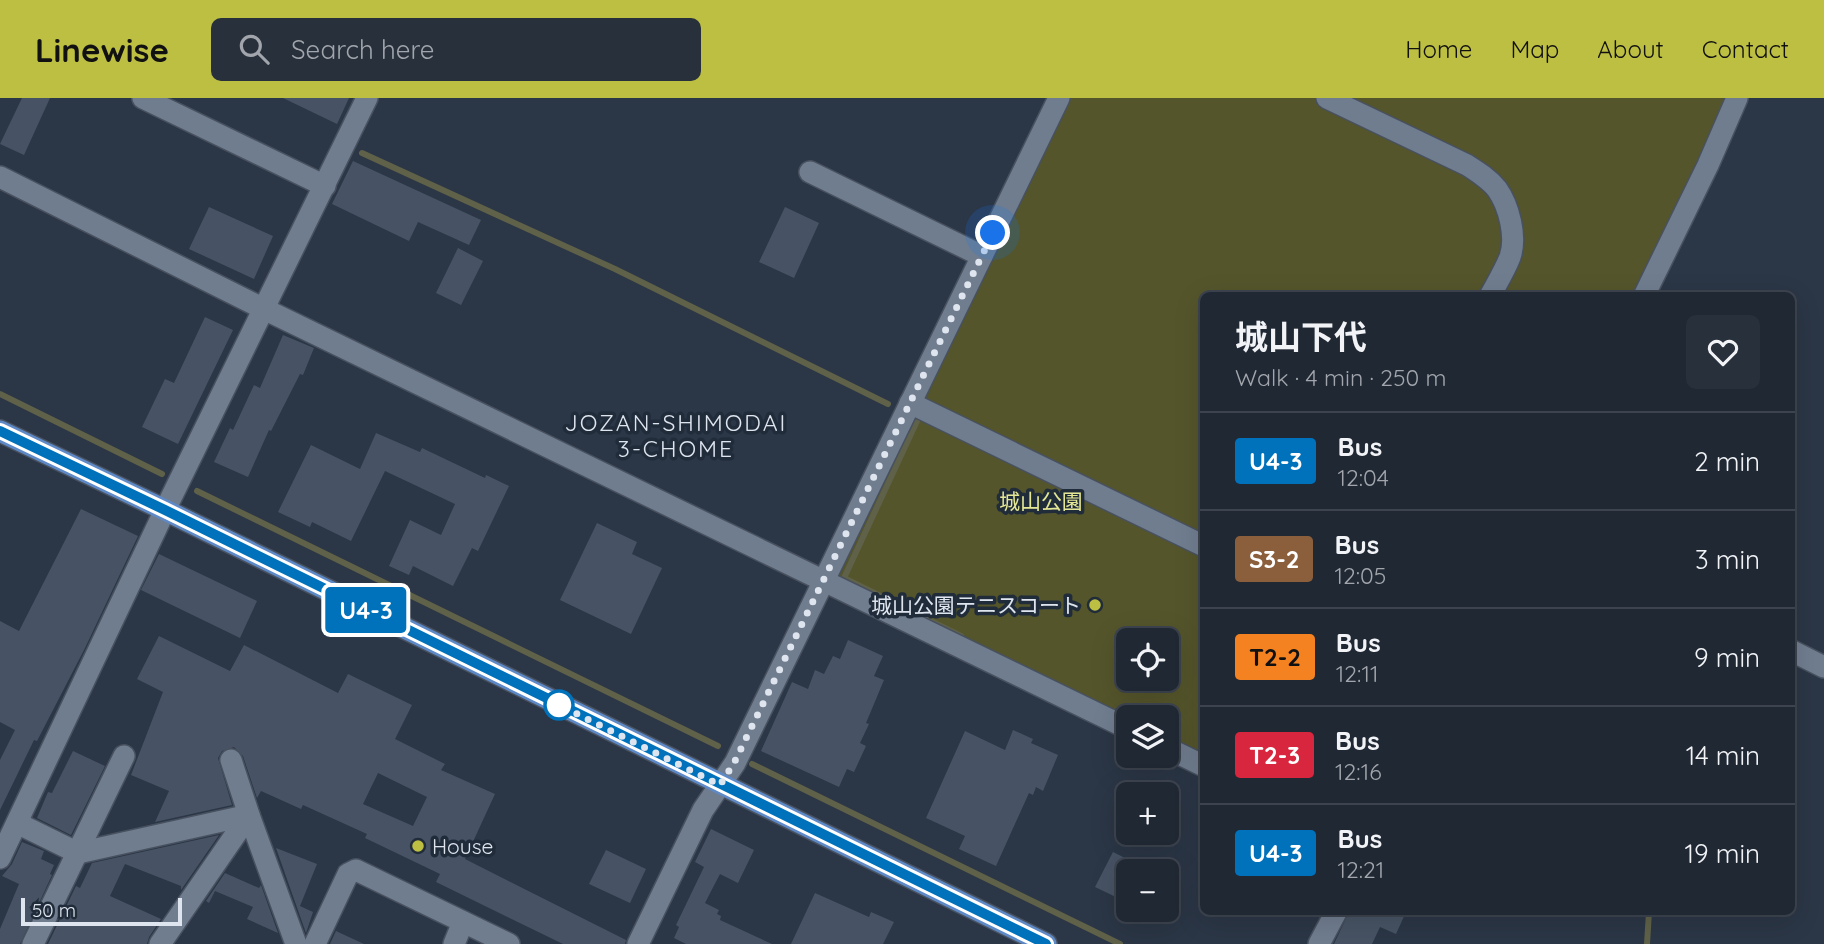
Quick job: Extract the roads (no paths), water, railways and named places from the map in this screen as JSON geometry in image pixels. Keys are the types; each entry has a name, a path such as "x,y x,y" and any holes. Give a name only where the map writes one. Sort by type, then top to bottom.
{"main road":[{"path":"0,431 1046,944"}],"street":[{"path":"143,98 325,186"},
{"path":"0,858 165,510 367,98"},
{"path":"638,944 703,810 734,763 1059,98"},
{"path":"1327,98 1467,165 1483,175 1497,190 1508,215 1513,240 1511,255 1492,292"},
{"path":"1646,292 1709,165 1737,98"},
{"path":"810,172 982,256"},
{"path":"0,177 264,309 1116,723"},
{"path":"910,402 1200,544"},
{"path":"1795,652 1824,667"},
{"path":"1179,754 1200,764"},
{"path":"33,944 124,756"},
{"path":"231,760 296,944"},
{"path":"17,823 78,853 249,815"},
{"path":"160,944 249,815"},
{"path":"315,944 348,874 356,870 509,944"},
{"path":"1319,944 1334,915"},
{"path":"454,944 463,922"}],"waterway":[{"path":"362,153 615,269 888,404"},
{"path":"0,394 162,474"},
{"path":"918,419 844,578 961,636"},
{"path":"197,491 718,746"},
{"path":"752,764 1120,944"},
{"path":"1647,944 1649,915"}],"place":[{"name":"城山公園テニスコート","path":"1095,605"},
{"name":"House","path":"418,846"}],"district":[{"name":"JOZAN-SHIMODAI 3-CHOME","path":"676,435"}],"park label":[{"name":"城山公園","path":"1041,501"}]}
